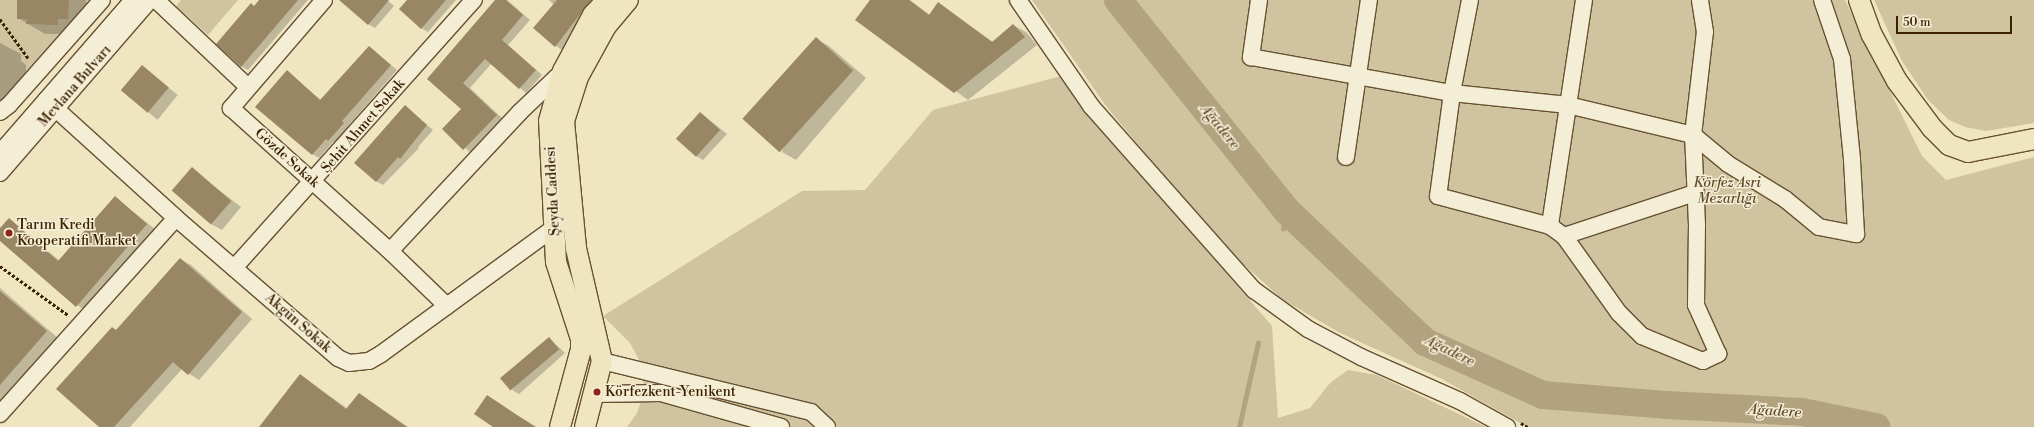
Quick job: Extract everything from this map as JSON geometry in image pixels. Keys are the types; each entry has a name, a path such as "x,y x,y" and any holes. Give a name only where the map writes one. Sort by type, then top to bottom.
{"main road":[{"name":"Şeyda Caddesi","path":"560,427 580,360 581,339 556,262 549,121 570,74 593,14 607,0"},
{"name":"Şeyda Caddesi","path":"602,361 576,248 564,121 570,74 606,26 628,0"},
{"path":"1860,0 1872,35 1897,81 1932,128 1949,145 1968,152 2034,139"},
{"path":"585,427 602,361"}],"street":[{"path":"0,112 102,0"},
{"name":"Mevlana Bulvarı","path":"0,173 51,104 133,0"},
{"name":"Mevlana Bulvarı","path":"0,153 51,104 150,0"},
{"path":"156,0 248,87"},
{"name":"Gözde Sokak","path":"324,0 231,108 390,251 447,306"},
{"name":"Şehit Ahmet Sokak","path":"234,268 313,182 474,0"},
{"path":"1018,0 1091,106 1254,290 1308,329 1361,357 1512,424"},
{"path":"1258,0 1250,57 1452,93 1568,106 1693,135 1728,164 1785,199 1819,226 1856,234 1852,159 1842,59 1822,0"},
{"path":"1346,157 1369,0"},
{"path":"1470,0 1452,93 1438,196 1550,226 1564,236 1619,313 1642,336 1703,361 1718,354 1696,305 1693,135 1705,32 1700,0"},
{"path":"1550,226 1584,0"},
{"path":"390,251 520,112 570,74"},
{"name":"Akgün Sokak","path":"51,104 176,218 338,358 349,363 369,361 381,354 554,228 572,213"},
{"path":"1564,236 1695,192"},
{"path":"0,414 176,218"},
{"path":"602,361 811,412 826,427"},
{"path":"593,394 661,393 781,427"}],"path":[{"path":"0,19 38,71"},
{"path":"0,266 81,325"},
{"path":"1512,424 1528,427"}],"green space":[{"path":"0,0 102,0 0,112"},
{"path":"181,0 238,0 208,35 176,6"},
{"name":"Körfez Asri Mezarlığı","path":"1032,0 1845,0 1922,156 1946,180 2034,157 2034,427 1527,427 1442,379 1340,333 1282,299 1241,262 1145,153 1106,106"},
{"path":"1874,0 2034,0 2034,123 1986,131 1965,127 1949,120 1928,100 1902,61"},
{"path":"1061,76 1094,119 1272,326 1278,418 1310,408 1330,383 1348,370 1377,375 1486,427 627,427 637,413 644,392 643,367 630,343 603,316 802,191 865,190 933,110"}],"building":[{"path":"17,0 69,0 68,19 58,19 58,25 26,24 27,19 17,19"},
{"path":"259,0 298,0 241,67 216,44 251,3 254,6"},
{"path":"339,0 389,0 368,25"},
{"path":"407,0 446,0 421,29 399,9"},
{"path":"495,0 506,0 523,15 502,40 536,70 519,89 485,59 463,83 497,115 463,150 442,129 461,109 427,79"},
{"path":"557,0 591,0 555,47 533,28"},
{"path":"870,0 909,0 929,15 938,2 992,42 1013,24 1025,37 954,93 855,20"},
{"path":"816,37 853,70 780,152 742,119"},
{"path":"369,46 391,65 342,121 344,123 328,141 326,139 312,155 255,107 287,70 320,100"},
{"path":"142,65 169,87 148,113 121,90"},
{"path":"405,105 427,125 400,159 398,157 376,182 354,163"},
{"path":"700,112 720,130 696,157 676,139"},
{"path":"192,167 231,201 211,225 172,190"},
{"path":"115,196 147,224 76,307 0,241 0,228 9,218 58,261"},
{"path":"180,258 242,312 188,375 173,362 114,427 99,427 56,389 112,327 116,330"},
{"path":"0,291 47,331 0,385"},
{"path":"549,337 559,349 510,390 500,378"},
{"path":"300,374 346,409 359,393 407,427 259,427"},
{"path":"487,395 536,427 493,427 474,414"}],"waterway":[{"name":"Ağadere","path":"1118,0 1286,210 1425,342 1543,395 1666,405 1802,412 1876,427"},
{"path":"1283,229 1286,210"},
{"path":"1239,427 1258,343"}],"place":[{"name":"Tarım Kredi Kooperatifi Market","path":"9,233"},
{"name":"Körfezkent-Yenikent","path":"597,392"}]}
